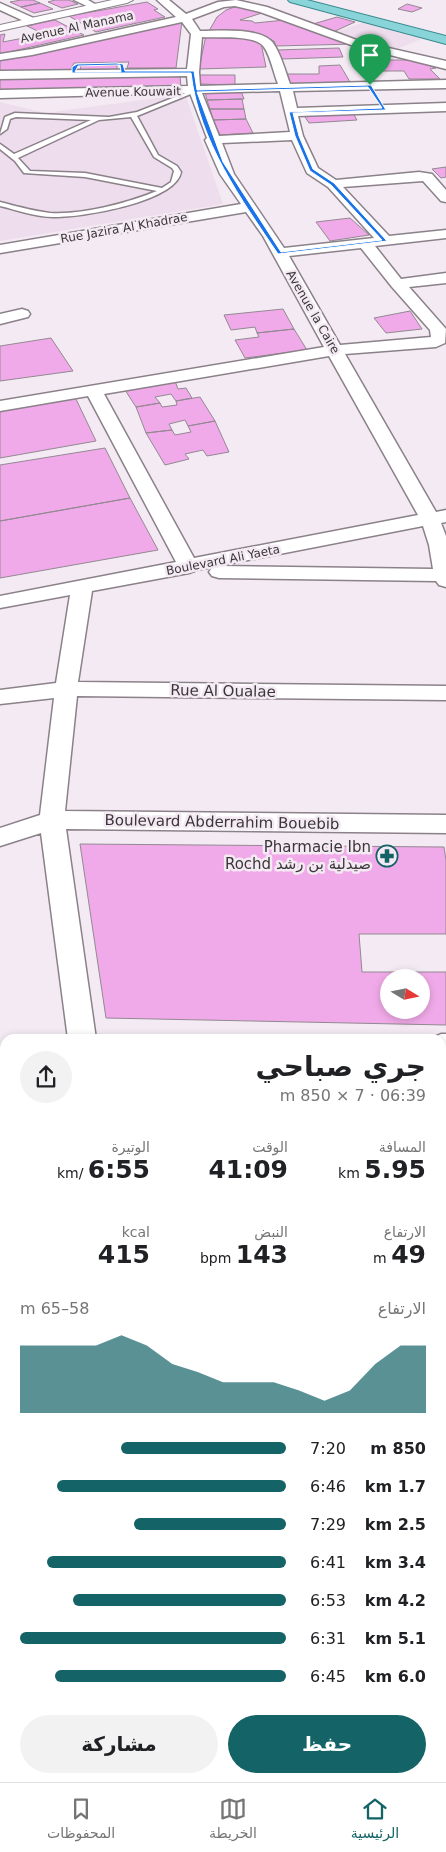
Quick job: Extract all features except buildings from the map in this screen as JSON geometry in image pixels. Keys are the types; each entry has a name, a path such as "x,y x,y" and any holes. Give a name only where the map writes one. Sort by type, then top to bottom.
{"main road":[{"path":"294,0 446,40"},
{"path":"314,0 446,34"}],"street":[{"path":"79,0 95,7"},
{"path":"0,28 127,0"},
{"path":"162,0 185,18 196,34 246,35 267,43 286,88 297,136 312,170 333,184 385,241"},
{"name":"Avenue Al Manama","path":"0,57 32,52 185,18 222,4 241,3 354,49 432,60 446,65"},
{"path":"0,6 32,21"},
{"name":"Avenue la Caire","path":"196,34 193,72 195,91 212,140 227,174 270,236 335,350 441,518 439,545 446,578"},
{"path":"367,60 416,58 446,46"},
{"path":"0,75 193,72"},
{"path":"361,73 384,110"},
{"name":"Avenue Kouwait","path":"0,94 195,91 370,85 444,88"},
{"path":"291,112 446,107"},
{"path":"212,140 297,136"},
{"path":"333,184 419,176 427,177 432,181 446,198"},
{"name":"Rue Jazira Al Khadrae","path":"0,250 249,207"},
{"path":"279,253 446,234"},
{"path":"0,406 335,350 441,342 439,339 440,334 431,311 397,284 365,243"},
{"path":"397,284 446,278"},
{"path":"0,318 22,314"},
{"path":"93,389 189,567"},
{"name":"Boulevard Ali Yaeta","path":"0,602 441,518"},
{"path":"165,571 446,578"},
{"path":"81,1034 52,820 66,690 82,586"},
{"name":"Rue Al Oualae","path":"0,697 66,690 446,694"},
{"name":"Boulevard Abderrahim Bouebib","path":"0,837 52,820 446,824"}],"lane":[{"path":"0,132 4,129 2,122 14,116 109,119 132,115 195,91"},
{"path":"0,204 26,211 53,215 69,214 109,208 144,199 164,190 176,180 178,174 175,167 156,156 132,115"},
{"path":"14,157 58,136 90,124 97,119"},
{"path":"0,146 14,157 26,172 30,174 85,175 164,190"}],"shaded area":[{"path":"365,22 421,39 397,49 335,32"},
{"path":"172,96 186,97 223,204 0,241 0,102 45,113"}],"place":[{"name":"Pharmacie Ibn Rochd صيدلية بن رشد","path":"387,856"}],"route":[{"path":"370,85 195,91 193,72 123,72 121,64 116,64 77,65 74,67 73,73 193,72 195,91 221,162 227,174 270,236 279,253 385,241 333,184 312,170 297,136 291,112 384,110 370,85"}]}
